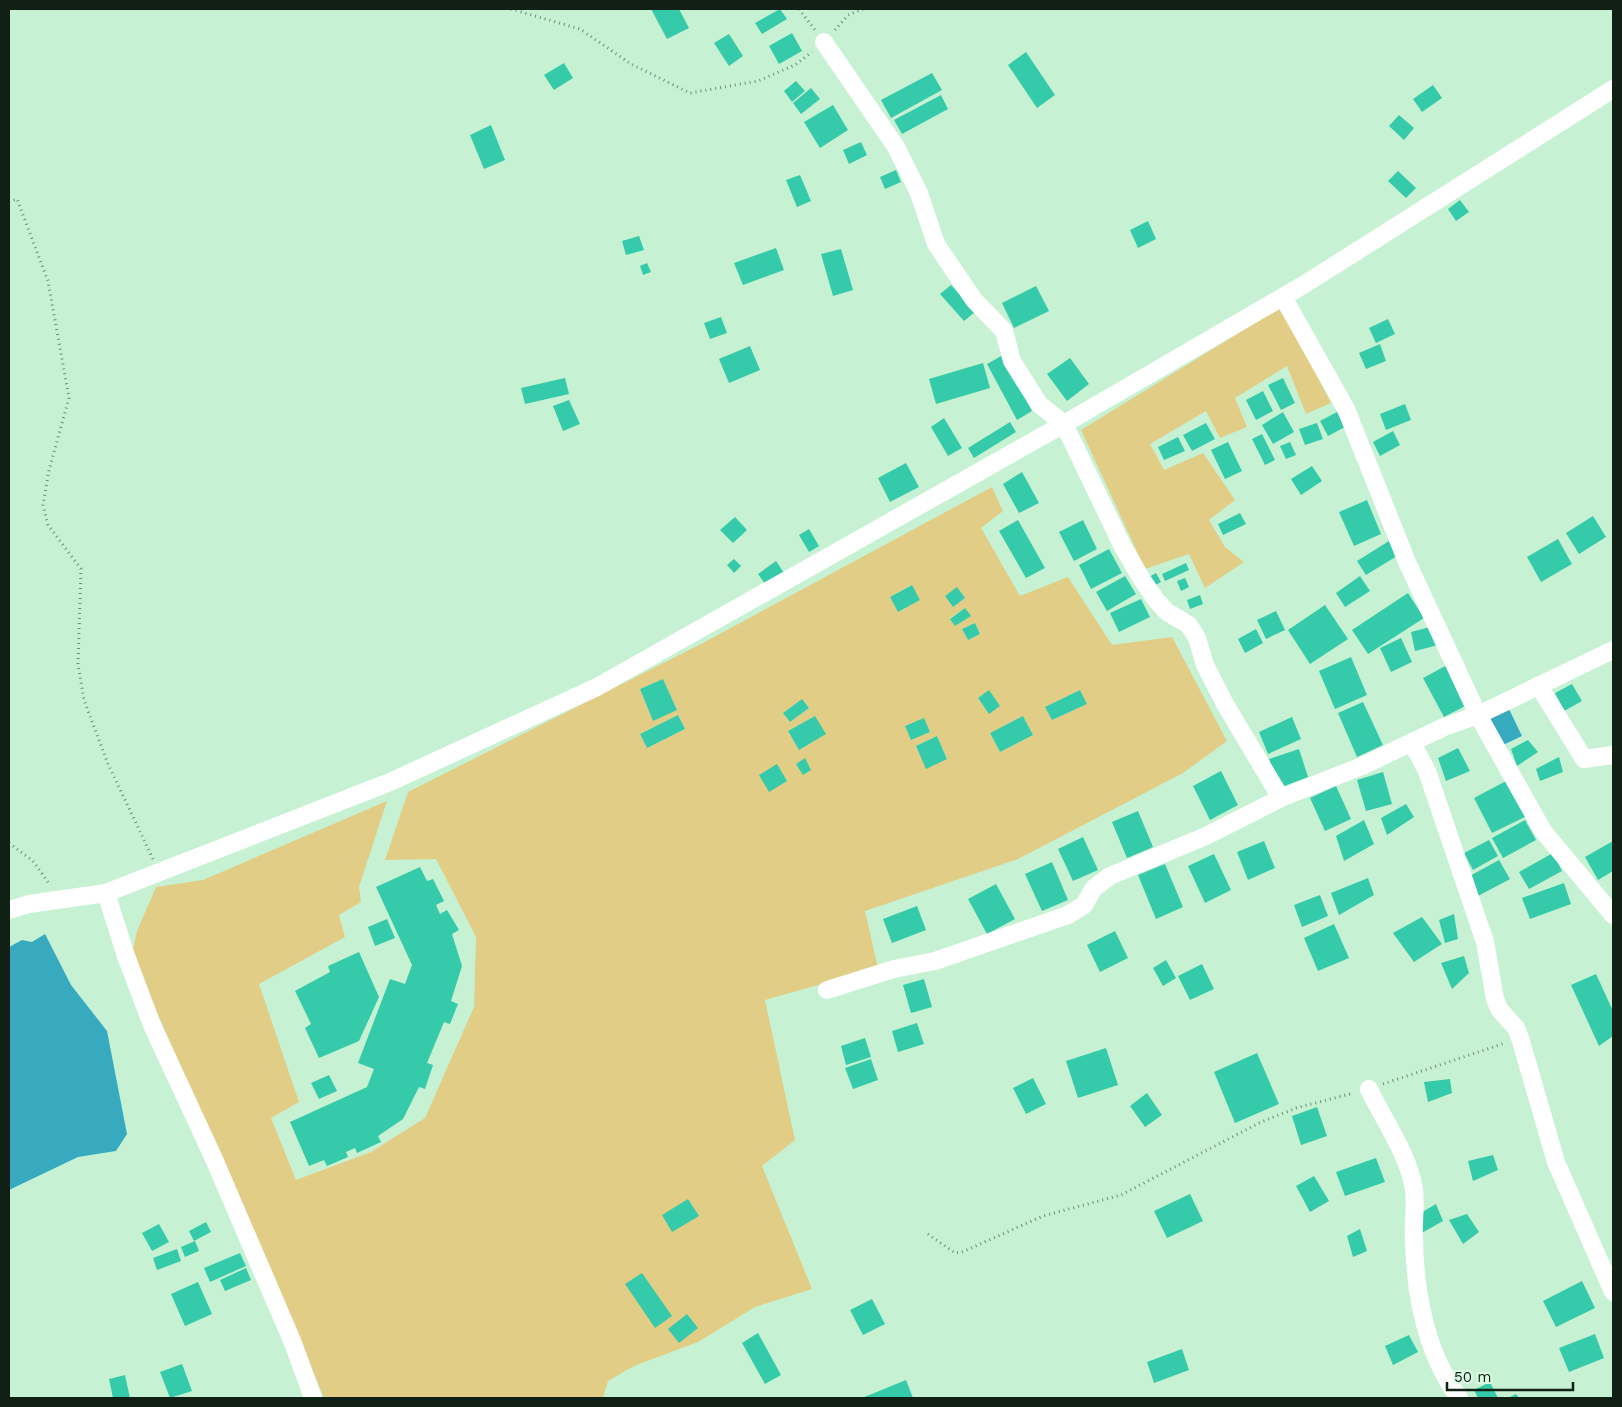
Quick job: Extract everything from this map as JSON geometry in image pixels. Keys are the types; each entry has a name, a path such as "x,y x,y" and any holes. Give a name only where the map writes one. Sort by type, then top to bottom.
{"street":[{"path":"824,42 896,147 919,193 936,244 974,300 1004,331 1012,361 1039,404 1064,424 1122,545 1136,569 1156,600 1167,612 1189,625 1197,638 1205,665 1225,704 1280,798"},
{"path":"9,910 29,904 106,893 390,782 597,687 1064,424 1283,298 1613,89"},
{"path":"1283,298 1346,408 1407,562 1478,716 1543,830 1613,916"},
{"path":"827,990 894,969 934,961 1068,915 1084,905 1094,888 1110,876 1206,836 1280,798 1362,766 1444,728 1478,716 1613,650"},
{"path":"1539,686 1584,759 1613,755"},
{"path":"1412,743 1427,771 1485,942 1495,999 1499,1009 1516,1028 1556,1162 1613,1292"},
{"path":"106,893 126,956 152,1025 214,1159 293,1343 313,1398"},
{"path":"1369,1089 1402,1155 1414,1190 1414,1242 1420,1306 1430,1343 1459,1398"}],"path":[{"path":"510,9 580,30 631,64 690,93 758,81 795,65 824,42"},
{"path":"9,202 17,199 48,282 69,398 49,470 43,505 48,525 81,569 78,664 84,700 128,811 155,864 178,865"},
{"path":"9,843 33,861 47,883 75,898"},
{"path":"928,1234 955,1253 962,1252 1043,1216 1121,1195 1261,1122 1296,1108 1369,1089 1520,1038"}],"shaded area":[{"path":"1281,307 1331,403 1306,414 1287,366 1235,398 1247,427 1220,438 1206,411 1150,444 1164,470 1203,453 1235,500 1209,520 1225,547 1244,562 1205,588 1189,554 1145,569 1081,430"},
{"path":"992,487 1003,511 981,528 1020,596 1068,577 1112,645 1172,637 1227,741 1183,773 1018,859 865,911 878,968 765,1000 795,1140 762,1166 812,1289 755,1307 698,1342 634,1366 608,1381 603,1398 324,1398 275,1278 139,972 133,950 137,931 156,887 203,880 387,801 359,887 361,902 339,915 345,937 259,984 299,1102 271,1118 296,1180 371,1152 425,1118 474,1007 476,937 436,859 385,860 408,792 701,644","holes":["911,585 920,600 898,612 890,597","945,596 965,598 953,607","965,608 970,616 955,626 950,618","975,623 980,634 968,640 962,629","663,679 677,710 653,720 640,689","1080,690 1086,704 1052,720 1046,707","989,691 989,714 978,698","802,699 809,708 790,722 783,713","678,715 685,729 647,748 640,734","815,716 825,734 799,750 788,731","1023,716 1033,735 1000,752 990,733","924,719 930,732 911,740 905,726","937,736 947,758 926,768 916,746"]}],"water":[{"path":"1508,707 1522,736 1503,745 1489,717"},
{"path":"45,934 71,985 107,1031 127,1134 116,1151 78,1157 9,1190 9,947 22,940 32,942"}],"building":[{"path":"651,9 679,9 689,28 667,39"},
{"path":"780,9 787,19 762,34 755,23"},
{"path":"792,33 802,51 779,64 769,46"},
{"path":"729,34 743,56 729,66 714,43"},
{"path":"1026,52 1055,95 1037,108 1008,65"},
{"path":"564,63 573,78 554,90 544,75"},
{"path":"932,73 942,90 891,118 881,100"},
{"path":"796,81 805,91 792,102 784,91"},
{"path":"1433,85 1442,98 1422,112 1413,99"},
{"path":"811,88 820,99 801,114 793,103"},
{"path":"941,95 948,109 902,134 894,120"},
{"path":"833,105 848,130 820,148 804,122"},
{"path":"1399,115 1414,128 1404,140 1389,126"},
{"path":"491,125 505,160 484,169 470,135"},
{"path":"861,142 867,155 849,164 843,150"},
{"path":"896,170 901,182 885,189 880,177"},
{"path":"1398,171 1416,188 1406,198 1388,181"},
{"path":"800,175 811,201 797,207 786,180"},
{"path":"1460,200 1469,212 1456,221 1448,209"},
{"path":"1148,221 1156,239 1138,248 1130,230"},
{"path":"639,236 644,250 626,255 622,241"},
{"path":"776,248 784,270 743,285 734,263"},
{"path":"841,249 853,290 833,296 821,254"},
{"path":"647,263 651,272 643,275 640,266"},
{"path":"951,285 975,312 964,321 940,294"},
{"path":"1036,286 1049,311 1014,328 1002,303"},
{"path":"721,317 727,333 710,339 704,323"},
{"path":"1388,319 1395,334 1376,343 1369,328"},
{"path":"1380,344 1386,361 1366,369 1359,353"},
{"path":"750,346 760,370 729,383 719,359"},
{"path":"1003,355 1032,411 1017,420 987,364"},
{"path":"1070,358 1089,384 1067,401 1047,374"},
{"path":"983,363 990,388 936,404 929,379"},
{"path":"565,378 569,394 525,404 521,388"},
{"path":"1283,378 1295,403 1281,410 1268,385"},
{"path":"1263,391 1273,411 1256,420 1246,400"},
{"path":"569,400 580,424 563,431 553,406"},
{"path":"1405,404 1411,420 1386,430 1380,414"},
{"path":"1283,412 1294,432 1273,444 1262,425"},
{"path":"1337,412 1345,427 1328,436 1320,421"},
{"path":"944,418 962,448 948,456 931,427"},
{"path":"1010,422 1016,432 974,458 968,448"},
{"path":"1206,423 1215,439 1192,451 1183,435"},
{"path":"1317,423 1323,439 1305,445 1299,429"},
{"path":"1393,431 1400,445 1380,456 1373,442"},
{"path":"1262,434 1275,460 1265,465 1252,439"},
{"path":"1178,437 1185,451 1164,460 1158,447"},
{"path":"1228,442 1242,471 1225,479 1211,450"},
{"path":"1290,442 1296,455 1286,459 1280,446"},
{"path":"906,463 919,487 890,502 878,478"},
{"path":"1312,466 1322,481 1301,495 1291,479"},
{"path":"1022,472 1039,503 1019,513 1003,484"},
{"path":"1367,500 1381,534 1354,546 1339,512"},
{"path":"1240,513 1246,524 1223,535 1218,524"},
{"path":"1593,516 1606,537 1579,554 1566,533"},
{"path":"735,517 747,530 733,543 720,530"},
{"path":"1018,520 1045,568 1026,578 999,531"},
{"path":"1083,520 1097,549 1074,561 1059,532"},
{"path":"809,529 819,546 809,552 799,535"},
{"path":"1558,539 1572,564 1541,582 1527,557"},
{"path":"1389,541 1397,556 1366,575 1357,561"},
{"path":"1109,549 1122,573 1091,589 1079,565"},
{"path":"734,559 741,566 734,573 727,565"},
{"path":"776,561 784,573 766,585 758,574"},
{"path":"1186,563 1189,570 1165,581 1162,574"},
{"path":"1156,573 1161,582 1152,587 1147,578"},
{"path":"1125,576 1136,594 1107,611 1096,592"},
{"path":"1360,576 1370,591 1345,607 1336,593"},
{"path":"1185,578 1189,587 1181,591 1177,581"},
{"path":"912,585 920,600 898,612 890,597"},
{"path":"957,587 965,598 953,607 945,596"},
{"path":"1408,593 1424,618 1368,654 1352,630"},
{"path":"1200,595 1203,604 1190,609 1187,600"},
{"path":"1141,599 1150,617 1119,632 1110,613"},
{"path":"1325,605 1348,639 1310,664 1288,630"},
{"path":"965,608 971,616 955,626 950,619"},
{"path":"1276,611 1285,630 1266,639 1257,620"},
{"path":"975,623 980,634 968,640 962,629"},
{"path":"1434,626 1438,645 1415,651 1411,632"},
{"path":"1256,629 1263,643 1245,653 1238,639"},
{"path":"1401,638 1412,662 1391,672 1380,648"},
{"path":"1351,657 1367,695 1335,709 1319,671"},
{"path":"1449,664 1469,704 1444,717 1423,678"},
{"path":"663,679 677,710 653,721 640,689"},
{"path":"1572,684 1582,701 1564,711 1555,693"},
{"path":"989,690 1000,706 989,714 978,698"},
{"path":"1080,690 1087,704 1052,720 1045,707"},
{"path":"802,699 809,708 790,722 783,713"},
{"path":"1363,702 1383,745 1357,757 1338,713"},
{"path":"678,715 685,729 647,748 640,734"},
{"path":"815,716 826,734 799,750 788,731"},
{"path":"1023,716 1033,735 1000,752 990,733"},
{"path":"1292,717 1301,739 1268,754 1259,732"},
{"path":"924,718 930,732 911,740 905,726"},
{"path":"937,736 947,759 926,769 916,746"},
{"path":"1528,740 1538,752 1517,766 1511,749"},
{"path":"1458,748 1470,771 1446,781 1438,758"},
{"path":"1299,749 1308,777 1279,788 1269,759"},
{"path":"1559,757 1563,772 1540,781 1536,769"},
{"path":"805,758 811,770 803,775 796,764"},
{"path":"777,764 787,781 769,792 759,775"},
{"path":"1221,771 1238,805 1210,820 1193,786"},
{"path":"1383,772 1392,804 1366,811 1357,780"},
{"path":"1508,780 1527,816 1492,833 1474,798"},
{"path":"1336,786 1351,819 1325,831 1310,798"},
{"path":"1406,804 1414,817 1387,835 1381,818"},
{"path":"1138,811 1153,847 1127,858 1112,822"},
{"path":"1364,820 1374,844 1344,861 1336,836"},
{"path":"1525,820 1536,840 1503,858 1492,838"},
{"path":"1083,837 1098,870 1073,881 1058,849"},
{"path":"1489,840 1498,856 1473,870 1464,853"},
{"path":"1264,841 1275,868 1248,880 1237,852"},
{"path":"1613,841 1613,871 1598,880 1585,857"},
{"path":"1553,853 1562,871 1529,889 1519,872"},
{"path":"1214,854 1231,890 1205,903 1188,866"},
{"path":"1499,860 1510,879 1478,896 1468,877"},
{"path":"1052,862 1068,900 1042,911 1025,874"},
{"path":"1165,864 1183,907 1156,919 1138,875"},
{"path":"420,867 427,881 433,879 444,901 436,905 440,914 447,910 459,930 452,934 462,966 451,1001 458,1004 450,1024 444,1022 427,1063 433,1065 425,1089 419,1087 403,1119 378,1136 381,1142 357,1153 355,1148 346,1152 348,1157 327,1166 324,1160 309,1166 290,1122 367,1087 374,1069 358,1063 390,979 405,984 412,965 376,887"},
{"path":"1368,878 1374,895 1339,915 1331,893"},
{"path":"1564,883 1571,904 1530,919 1522,898"},
{"path":"996,884 1015,919 987,934 968,899"},
{"path":"1320,895 1328,916 1302,927 1294,905"},
{"path":"917,906 926,930 892,943 883,919"},
{"path":"1454,914 1458,939 1445,943 1439,920"},
{"path":"1422,917 1442,944 1414,962 1393,933"},
{"path":"387,919 395,938 375,946 368,927"},
{"path":"1334,924 1349,958 1318,971 1304,938"},
{"path":"1115,931 1128,958 1100,972 1087,945"},
{"path":"359,952 379,997 359,1041 319,1058 305,1028 311,1024 295,991 330,972 328,966"},
{"path":"1464,956 1469,973 1452,989 1441,963"},
{"path":"1166,960 1176,978 1163,986 1153,968"},
{"path":"1202,964 1214,989 1190,1000 1178,976"},
{"path":"1596,974 1613,1011 1613,1036 1599,1046 1571,985"},
{"path":"924,979 932,1007 911,1013 903,985"},
{"path":"917,1023 924,1044 898,1052 892,1031"},
{"path":"865,1038 871,1057 846,1065 841,1046"},
{"path":"1106,1048 1118,1085 1078,1098 1066,1061"},
{"path":"1257,1053 1279,1104 1235,1123 1214,1072"},
{"path":"871,1059 878,1080 853,1089 845,1068"},
{"path":"329,1075 337,1091 319,1099 311,1083"},
{"path":"1033,1078 1046,1104 1026,1114 1013,1088"},
{"path":"1450,1079 1452,1093 1428,1102 1424,1082"},
{"path":"1147,1093 1162,1115 1145,1127 1130,1106"},
{"path":"1317,1107 1327,1136 1301,1145 1292,1116"},
{"path":"1493,1155 1498,1170 1473,1181 1468,1161"},
{"path":"1376,1158 1385,1182 1345,1196 1336,1172"},
{"path":"1314,1176 1329,1201 1310,1212 1296,1186"},
{"path":"1190,1194 1203,1221 1167,1238 1154,1211"},
{"path":"688,1199 699,1216 672,1232 662,1215"},
{"path":"1436,1204 1443,1221 1420,1234 1419,1214"},
{"path":"1467,1214 1479,1232 1463,1244 1449,1220"},
{"path":"206,1222 211,1232 194,1241 189,1231"},
{"path":"159,1224 169,1242 152,1251 142,1233"},
{"path":"1360,1229 1367,1251 1353,1257 1347,1236"},
{"path":"195,1241 199,1251 185,1257 181,1247"},
{"path":"177,1249 181,1261 157,1270 153,1258"},
{"path":"240,1253 246,1266 210,1282 204,1268"},
{"path":"246,1268 251,1280 225,1291 220,1280"},
{"path":"642,1273 672,1316 655,1328 625,1284"},
{"path":"1582,1281 1595,1308 1556,1327 1543,1301"},
{"path":"198,1282 212,1314 185,1326 171,1294"},
{"path":"872,1299 885,1324 863,1335 850,1310"},
{"path":"687,1314 698,1328 679,1343 668,1329"},
{"path":"758,1333 781,1375 765,1384 742,1343"},
{"path":"1595,1334 1604,1358 1569,1372 1559,1348"},
{"path":"1409,1335 1418,1352 1393,1365 1385,1346"},
{"path":"1182,1349 1189,1370 1154,1383 1147,1362"},
{"path":"182,1364 192,1391 170,1398 160,1372"},
{"path":"125,1375 130,1398 113,1398 109,1379"},
{"path":"906,1380 913,1398 862,1398"},
{"path":"1490,1382 1498,1398 1478,1398 1474,1390"},
{"path":"1516,1394 1519,1398 1508,1398"}]}
